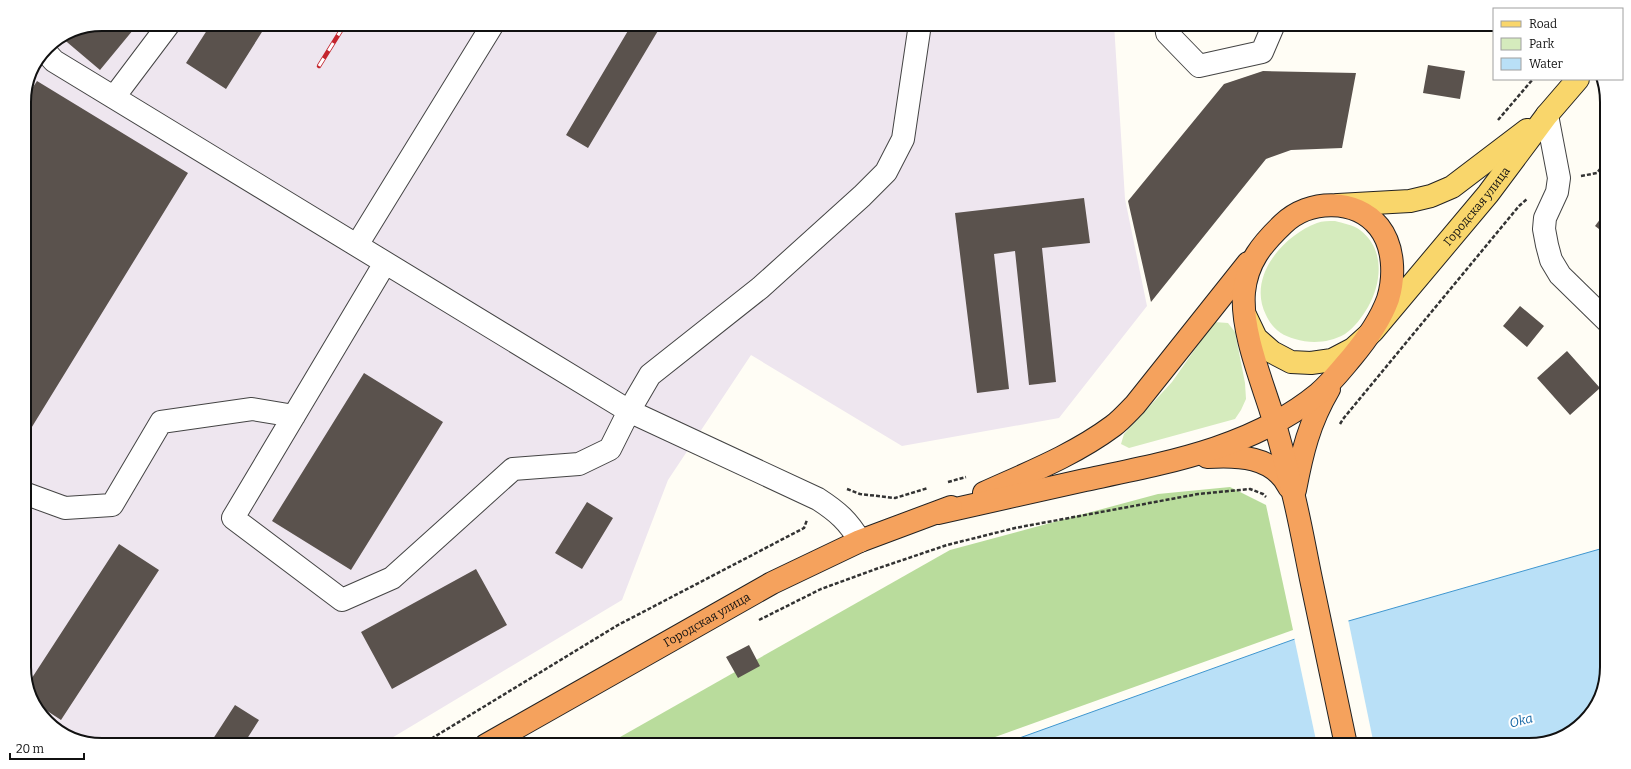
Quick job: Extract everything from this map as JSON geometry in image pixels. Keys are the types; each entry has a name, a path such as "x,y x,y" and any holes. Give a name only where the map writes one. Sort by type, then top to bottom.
{"highway":[{"path":"1321,205 1352,208 1367,216 1378,225 1387,239 1391,255 1392,272 1390,291 1385,307 1373,331 1336,376 1318,393 1275,424 1254,434 1224,445 1159,464 938,513 1058,460 1090,442 1114,425 1135,405 1258,251 1288,219 1303,210 1321,205"},
{"path":"1258,251 1247,274 1244,294 1245,316 1253,351 1275,424 1296,505 1345,738"},
{"path":"1296,505 1302,454 1309,429 1318,408 1336,376"},
{"path":"1159,464 1225,456 1264,462 1279,472 1288,483 1296,505"},
{"name":"Городская улица","path":"498,738 772,583 860,541 938,513"}],"main road":[{"name":"Городская улица","path":"1245,316 1256,338 1272,352 1291,362 1311,363 1332,360 1353,349 1373,331 1488,194 1548,115 1577,80"},
{"path":"1331,205 1410,201 1432,196 1452,187 1548,115"}],"lane":[{"path":"114,97 165,31"},
{"path":"357,245 489,31"},
{"path":"385,263 233,518 342,600 392,578 513,469 579,464 610,449 629,411 650,375 760,288 862,196 886,172 903,139 919,31"},
{"path":"1167,31 1199,66 1262,52 1271,31"},
{"path":"49,55 54,61 629,411 818,499 838,512 851,526 860,541"},
{"path":"1548,115 1559,178 1557,192 1545,218 1544,229 1546,245 1551,260 1560,275 1600,314"},
{"path":"31,496 64,508 112,505 161,422 252,409 294,416"}],"path":[{"path":"1494,125 1532,80"},
{"path":"1337,430 1343,419 1519,206 1542,185 1559,178 1588,176 1597,173 1600,169"},
{"path":"941,484 972,475"},
{"path":"432,738 618,625 804,528 827,482 860,494 895,498 934,487"},
{"path":"758,620 821,589 876,569 947,545 1015,528 1198,494 1250,489 1263,494 1267,499"}],"shaded area":[{"path":"97,31 1114,31 1125,199 1147,306 1059,418 902,446 751,355 668,480 622,600 392,738 97,738 83,736 66,729 52,717 38,699 32,681 31,672 31,97 33,83 38,70 49,55 66,40 83,33"}],"green space":[{"path":"1323,221 1335,221 1348,224 1360,230 1374,247 1379,266 1376,287 1368,307 1358,322 1345,334 1320,342 1301,341 1281,333 1271,324 1261,301 1261,287 1271,260 1280,248 1304,229"},
{"path":"1214,322 1228,323 1235,332 1245,383 1246,399 1235,419 1129,448 1121,444 1124,434 1172,382"},
{"path":"1230,487 1266,505 1293,630 992,738 618,738 950,550 1158,494"}],"water":[{"name":"Oka","path":"1600,549 1599,681 1593,699 1582,714 1565,729 1548,736 1529,738 1019,738 1331,626"}],"pier":[{"path":"1348,619 1373,738 1316,738 1294,637"}],"building":[{"path":"132,31 100,70 65,41 88,32"},
{"path":"207,31 263,31 226,89 186,63"},
{"path":"628,31 658,31 588,148 566,135"},
{"path":"1428,65 1465,71 1460,99 1423,93"},
{"path":"1263,71 1356,73 1342,148 1291,150 1266,159 1151,302 1128,201 1224,84"},
{"path":"37,81 188,173 31,428 31,97 32,88"},
{"path":"1084,198 1090,243 1042,248 1056,382 1029,385 1015,251 994,254 1009,389 977,393 955,213"},
{"path":"1600,219 1600,230 1595,226"},
{"path":"1520,306 1544,326 1527,347 1503,326"},
{"path":"1567,351 1600,388 1570,415 1537,378"},
{"path":"364,373 443,422 351,570 272,521"},
{"path":"587,502 613,518 582,569 555,553"},
{"path":"119,544 159,570 61,720 46,710 40,703 32,678"},
{"path":"476,569 507,625 392,689 361,632"},
{"path":"749,645 760,666 738,678 726,657"},
{"path":"235,705 259,720 247,738 214,738"}],"railway":[{"path":"319,66 341,31"}]}
